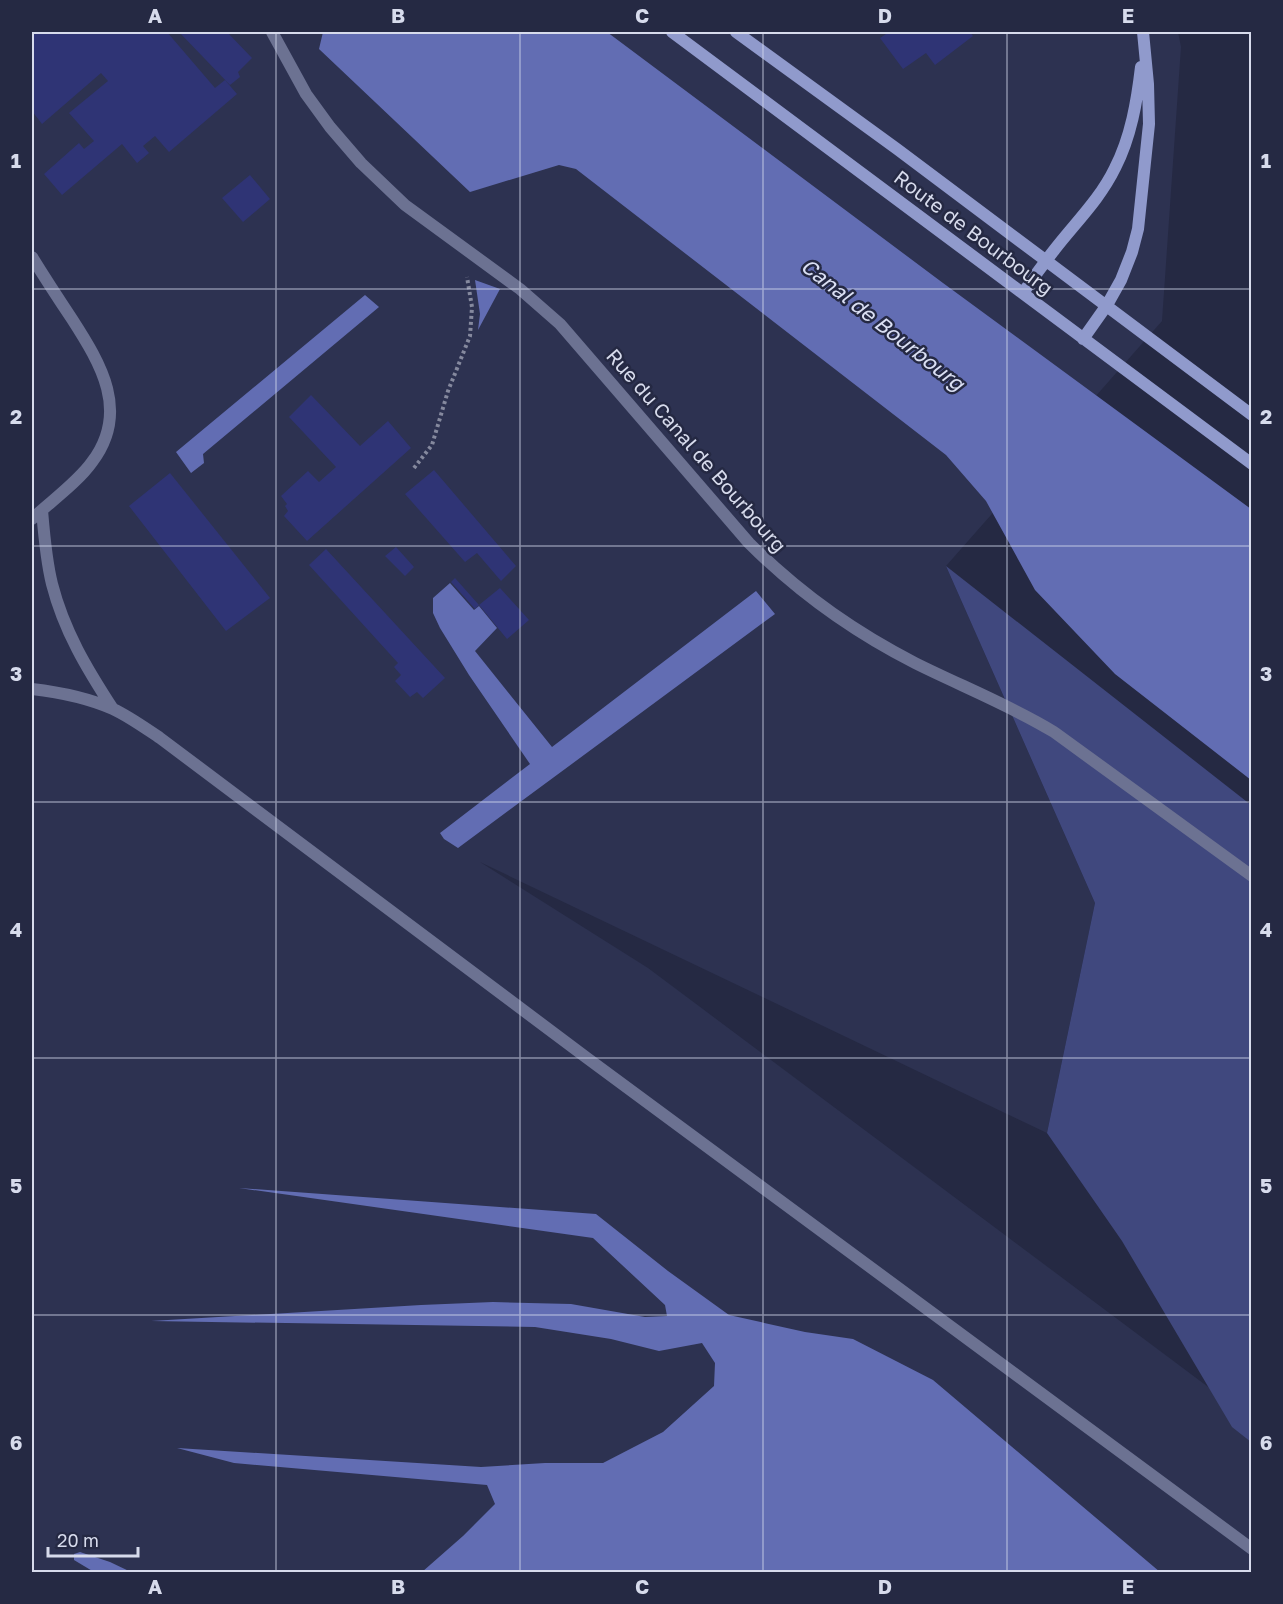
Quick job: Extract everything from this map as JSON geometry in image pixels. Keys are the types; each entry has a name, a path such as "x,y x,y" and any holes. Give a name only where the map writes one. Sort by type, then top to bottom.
{"main road":[{"name":"Route de Bourbourg","path":"672,32 1251,464"},
{"name":"Route de Bourbourg","path":"736,32 1107,305 1251,415"},
{"path":"1023,293 1046,260 1098,197 1116,168 1128,137 1136,106 1144,37"},
{"path":"1083,339 1121,280 1138,230 1149,124 1144,37"}],"street":[{"name":"Rue du Canal de Bourbourg","path":"272,32 306,94 330,127 361,163 405,206 520,289 560,324 749,543 784,576 839,618 885,646 1027,716 1054,732 1251,876"},
{"path":"32,257 90,348 105,377 110,400 105,440 93,462 32,519"},
{"path":"42,510 50,575 63,620 76,650 113,709"},
{"path":"32,690 59,694 113,709 179,752 1251,1549"}],"path":[{"path":"414,468 432,445 448,391 470,336 472,315 470,290 455,243"}],"shaded area":[{"path":"32,32 1178,32 1181,47 1162,321 946,566 1095,903 1047,1133 480,862 648,968 1251,1419 1251,1572 32,1572"},
{"path":"946,566 1251,805 1251,1442 1232,1427 1122,1241 1047,1133 1095,903"}],"water":[{"name":"Canal de Bourbourg","path":"323,32 607,32 1251,509 1251,780 1115,674 1035,590 986,501 946,455 576,169 559,165 470,192 319,49"},
{"path":"475,280 500,289 478,330 480,314"},
{"path":"365,295 379,307 203,454 204,463 191,473 176,452"},
{"path":"450,583 474,610 479,606 497,628 475,651 552,747 756,591 775,614 458,848 444,839 440,833 530,764 469,675 433,613 433,598"},
{"path":"239,1188 596,1214 668,1271 729,1315 805,1332 853,1339 933,1380 1160,1572 422,1572 495,1504 487,1485 234,1463 177,1448 481,1467 545,1463 603,1463 663,1432 714,1386 715,1363 702,1343 659,1351 611,1339 535,1327 151,1321 493,1302 571,1304 645,1317 667,1316 665,1305 593,1238"},
{"path":"80,1552 131,1572 94,1572 74,1560 74,1554"}],"building":[{"path":"32,32 167,32 215,88 225,80 237,94 169,152 155,136 143,146 149,153 137,163 122,144 62,195 44,174 79,143 84,149 94,141 69,113 108,81 101,73 42,124 32,111"},
{"path":"179,32 227,32 252,58 238,72 240,77 230,85"},
{"path":"889,32 970,32 973,36 935,65 926,53 903,69 880,38"},
{"path":"250,175 270,199 243,222 222,198"},
{"path":"311,395 360,446 388,421 411,448 307,541 284,516 288,511 285,506 287,504 281,496 308,471 319,482 336,467 289,417"},
{"path":"434,470 516,566 501,581 477,553 465,562 405,494"},
{"path":"170,473 270,598 226,631 129,506"},
{"path":"396,547 414,567 405,576 385,556"},
{"path":"326,549 445,678 423,698 417,692 410,697 395,681 401,675 394,667 398,663 309,565"},
{"path":"455,578 479,605 475,609 451,582"},
{"path":"500,588 529,620 507,639 479,605"}]}
